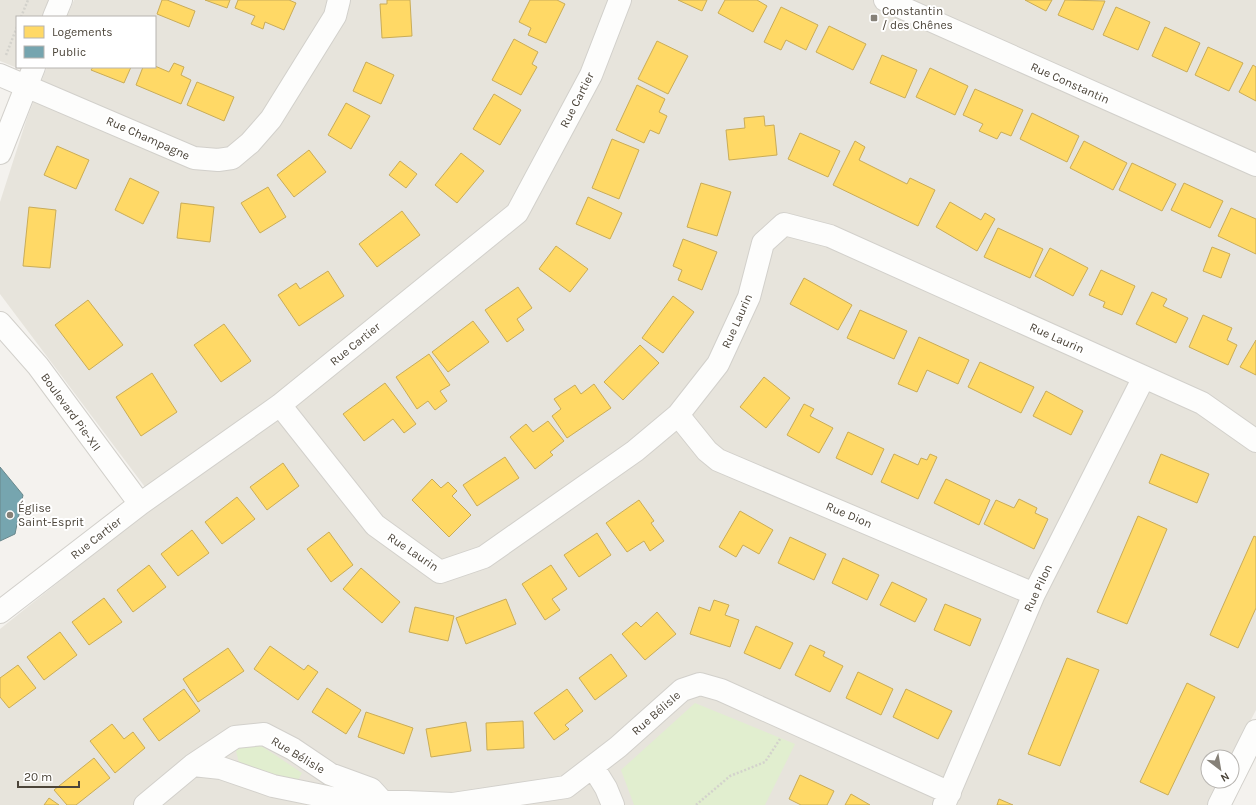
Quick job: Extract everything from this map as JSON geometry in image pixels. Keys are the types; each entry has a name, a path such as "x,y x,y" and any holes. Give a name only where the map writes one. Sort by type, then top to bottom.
{"street":[{"path":"54,16 61,0"},
{"name":"Rue Champagne","path":"3,65 194,158 218,160 232,158 250,143 271,119 335,16 339,0"},
{"name":"Rue Cartier","path":"0,612 140,504 280,405 517,213 591,75 620,0"},
{"name":"Rue Constantin","path":"885,0 914,6 1256,165"},
{"path":"0,153 30,77"},
{"name":"Rue Laurin","path":"280,405 375,526 440,572 484,557 634,451 678,415 718,364 749,297 763,243 784,224 830,236 1202,403 1256,440"},
{"name":"Boulevard Pie-XII","path":"0,323 38,366 140,504"},
{"name":"Rue Pilon","path":"947,799 964,754 1034,594 1144,377"},
{"name":"Rue Dion","path":"678,415 707,451 718,460 1034,594"},
{"name":"Rue Bélisle","path":"193,765 221,768 273,786 337,799 453,804 566,787 618,747 682,690 700,684 721,690 792,722 947,799"},
{"path":"1240,762 1256,731"},
{"name":"Rue Bélisle","path":"145,805 193,765 236,737 264,734 293,749 330,774 371,789 381,800"},
{"path":"593,767 606,788 613,805"},
{"path":"1219,805 1227,789"}],"path":[{"path":"21,16 28,0"},
{"path":"3,65 16,30"},
{"path":"696,805 730,776 765,762 792,722"}],"shaded area":[{"path":"0,0 49,0 43,16 16,16 16,68 0,61"},
{"path":"74,0 1256,0 1256,710 1236,749 1200,749 1200,789 1216,789 1207,805 0,805 0,629 157,503 0,294 0,202 27,118 47,68 156,68 156,16 67,16"}],"green space":[{"path":"695,703 795,744 765,805 634,805 621,770"},
{"path":"246,743 260,745 302,773 298,780 255,774 239,763 236,751"}],"building: Logements":[{"path":"162,0 167,0 195,11 189,27 157,14"},
{"path":"205,0 230,0 227,8"},
{"path":"238,0 289,0 296,3 284,30 265,22 263,29 251,24 255,16 235,8"},
{"path":"387,0 410,0 412,36 382,38 380,4 387,4"},
{"path":"530,0 557,0 565,4 546,43 528,35 531,28 519,22"},
{"path":"678,0 707,0 702,11"},
{"path":"725,0 757,0 767,6 753,32 718,13"},
{"path":"1025,0 1052,0 1046,11"},
{"path":"1065,0 1105,1 1093,30 1058,15"},
{"path":"781,7 818,25 806,50 786,40 781,50 764,42"},
{"path":"1116,7 1150,22 1138,50 1103,35"},
{"path":"829,26 866,44 853,70 816,52"},
{"path":"1165,27 1200,43 1187,72 1152,56"},
{"path":"514,39 538,52 532,64 537,67 521,95 492,80"},
{"path":"657,41 688,56 668,94 638,79"},
{"path":"1208,47 1243,63 1229,91 1195,75"},
{"path":"882,55 917,70 905,98 870,83"},
{"path":"366,62 394,75 381,104 353,91"},
{"path":"174,63 184,67 181,75 191,80 181,104 136,85 143,68 156,68 156,66 169,72"},
{"path":"1253,65 1256,67 1256,101 1239,92"},
{"path":"92,68 131,68 124,83 91,70"},
{"path":"930,68 968,86 955,115 916,97"},
{"path":"197,82 234,97 224,121 187,105"},
{"path":"637,85 665,99 659,112 667,116 659,134 650,130 644,143 616,130"},
{"path":"975,89 1023,110 1011,136 1001,132 997,139 979,131 983,124 963,115"},
{"path":"494,94 521,110 500,145 473,129"},
{"path":"346,103 370,116 351,149 328,135"},
{"path":"1032,113 1079,136 1067,162 1020,139"},
{"path":"764,116 765,126 774,125 777,155 729,160 726,130 745,128 744,118"},
{"path":"800,133 840,151 828,177 788,159"},
{"path":"612,139 639,150 619,199 592,188"},
{"path":"855,141 865,147 859,160 907,184 910,178 935,190 918,226 833,185"},
{"path":"1084,141 1127,163 1113,190 1070,168"},
{"path":"57,146 89,160 76,189 44,175"},
{"path":"309,150 326,172 294,197 277,175"},
{"path":"461,153 484,171 457,203 435,185"},
{"path":"400,161 417,174 406,188 389,175"},
{"path":"1132,163 1176,184 1162,211 1119,190"},
{"path":"130,178 159,192 143,224 115,210"},
{"path":"701,183 731,192 717,236 687,227"},
{"path":"1184,183 1223,201 1210,228 1171,210"},
{"path":"268,187 286,217 260,233 241,203"},
{"path":"588,197 622,213 610,239 576,224"},
{"path":"950,202 981,220 985,213 995,219 977,251 936,227"},
{"path":"181,203 214,207 210,242 177,238"},
{"path":"29,207 56,210 50,268 23,266"},
{"path":"1231,208 1256,219 1256,254 1218,236"},
{"path":"402,211 420,235 377,267 359,244"},
{"path":"998,228 1043,249 1030,278 984,257"},
{"path":"683,239 717,252 702,290 678,280 682,270 673,266"},
{"path":"556,246 588,269 570,292 539,269"},
{"path":"1212,247 1230,254 1221,278 1203,271"},
{"path":"1050,248 1088,268 1073,296 1035,276"},
{"path":"1101,270 1135,286 1122,315 1103,307 1105,302 1089,295"},
{"path":"328,271 344,296 299,326 278,295 296,283 300,289"},
{"path":"804,278 852,305 838,330 790,304"},
{"path":"518,287 532,308 517,319 524,330 507,342 485,310"},
{"path":"1152,292 1167,299 1163,306 1188,318 1176,343 1136,324"},
{"path":"673,296 694,312 663,353 642,338"},
{"path":"88,300 123,345 89,370 55,325"},
{"path":"860,310 907,331 894,359 847,338"},
{"path":"1203,315 1232,328 1227,340 1237,345 1228,365 1189,347"},
{"path":"473,321 489,342 448,372 432,352"},
{"path":"224,324 251,361 221,382 194,345"},
{"path":"919,337 969,360 958,384 927,370 917,392 898,384"},
{"path":"1256,340 1256,375 1240,367"},
{"path":"640,345 659,363 623,400 604,382"},
{"path":"429,354 450,385 440,391 447,401 435,410 428,401 417,409 396,377"},
{"path":"980,362 1034,387 1021,413 968,387"},
{"path":"152,373 177,412 141,436 116,397"},
{"path":"764,377 790,398 766,428 740,407"},
{"path":"385,383 416,424 404,433 393,419 364,441 343,414"},
{"path":"594,384 611,408 567,438 552,416 561,409 554,399 575,385 581,394"},
{"path":"1046,391 1083,411 1071,435 1033,416"},
{"path":"804,404 814,409 810,416 833,428 819,453 787,435"},
{"path":"548,421 564,441 550,452 553,455 535,469 510,437 526,424 533,432"},
{"path":"848,432 884,449 872,475 836,458"},
{"path":"894,454 918,465 921,458 927,460 930,454 937,457 918,499 881,482"},
{"path":"1161,454 1209,474 1197,503 1149,483"},
{"path":"505,457 519,478 477,506 463,485"},
{"path":"283,463 299,486 267,510 250,487"},
{"path":"432,479 441,488 448,482 457,491 452,496 471,515 449,537 412,500"},
{"path":"946,479 990,500 979,525 934,503"},
{"path":"237,497 255,519 222,544 205,522"},
{"path":"1019,499 1037,508 1035,513 1048,519 1034,549 984,524 996,500 1014,508"},
{"path":"639,500 654,521 651,523 664,541 650,551 644,541 627,552 606,523"},
{"path":"740,511 773,530 759,554 743,545 736,557 719,547"},
{"path":"1138,516 1167,529 1127,624 1097,612"},
{"path":"192,530 209,553 178,576 161,554"},
{"path":"329,532 353,565 331,582 307,549"},
{"path":"597,533 611,555 579,577 564,555"},
{"path":"1254,536 1256,537 1256,608 1238,648 1210,635"},
{"path":"790,537 826,554 814,580 778,563"},
{"path":"843,558 879,575 867,600 832,583"},
{"path":"149,565 166,587 133,612 117,590"},
{"path":"551,565 567,589 552,599 560,610 545,620 522,584"},
{"path":"361,568 400,602 382,623 343,589"},
{"path":"892,582 927,599 915,622 880,605"},
{"path":"104,598 122,622 89,645 72,622"},
{"path":"506,599 516,624 466,644 456,618"},
{"path":"714,600 729,605 725,615 739,620 730,647 690,634 699,607 710,611"},
{"path":"945,604 981,619 970,646 934,630"},
{"path":"415,607 454,616 448,641 409,632"},
{"path":"657,612 676,634 645,660 622,634 636,622 641,627"},
{"path":"756,626 793,643 780,669 744,653"},
{"path":"60,632 77,655 44,680 27,657"},
{"path":"810,645 825,652 823,656 843,666 830,692 795,675"},
{"path":"270,646 304,670 308,665 318,672 298,700 254,669"},
{"path":"228,648 244,671 198,702 183,679"},
{"path":"611,654 627,676 595,700 579,678"},
{"path":"1067,658 1099,670 1060,766 1028,754"},
{"path":"18,665 36,688 9,708 0,697 0,678"},
{"path":"858,672 893,689 881,715 846,698"},
{"path":"1187,683 1215,697 1168,795 1140,782"},
{"path":"327,688 361,710 346,734 312,712"},
{"path":"184,689 200,711 159,741 143,719"},
{"path":"567,689 583,711 565,725 569,729 554,740 534,713"},
{"path":"906,689 952,711 938,739 893,717"},
{"path":"366,712 413,728 404,754 358,737"},
{"path":"523,721 524,748 487,750 486,723"},
{"path":"466,722 471,751 431,757 426,729"},
{"path":"112,724 124,739 133,732 145,748 115,773 90,741"},
{"path":"94,758 110,778 76,805 67,805 54,790"},
{"path":"800,775 834,791 827,805 801,805 789,799"},
{"path":"851,794 870,805 845,805"},
{"path":"49,798 59,805 44,805"},
{"path":"999,799 1013,805 997,805"}],"building: Public":[{"name":"Église Saint-Esprit","path":"0,467 23,495 15,534 0,541"}],"place":[{"name":"Constantin / des Chênes","path":"874,18"},
{"name":"Église Saint-Esprit","path":"10,515"}]}
